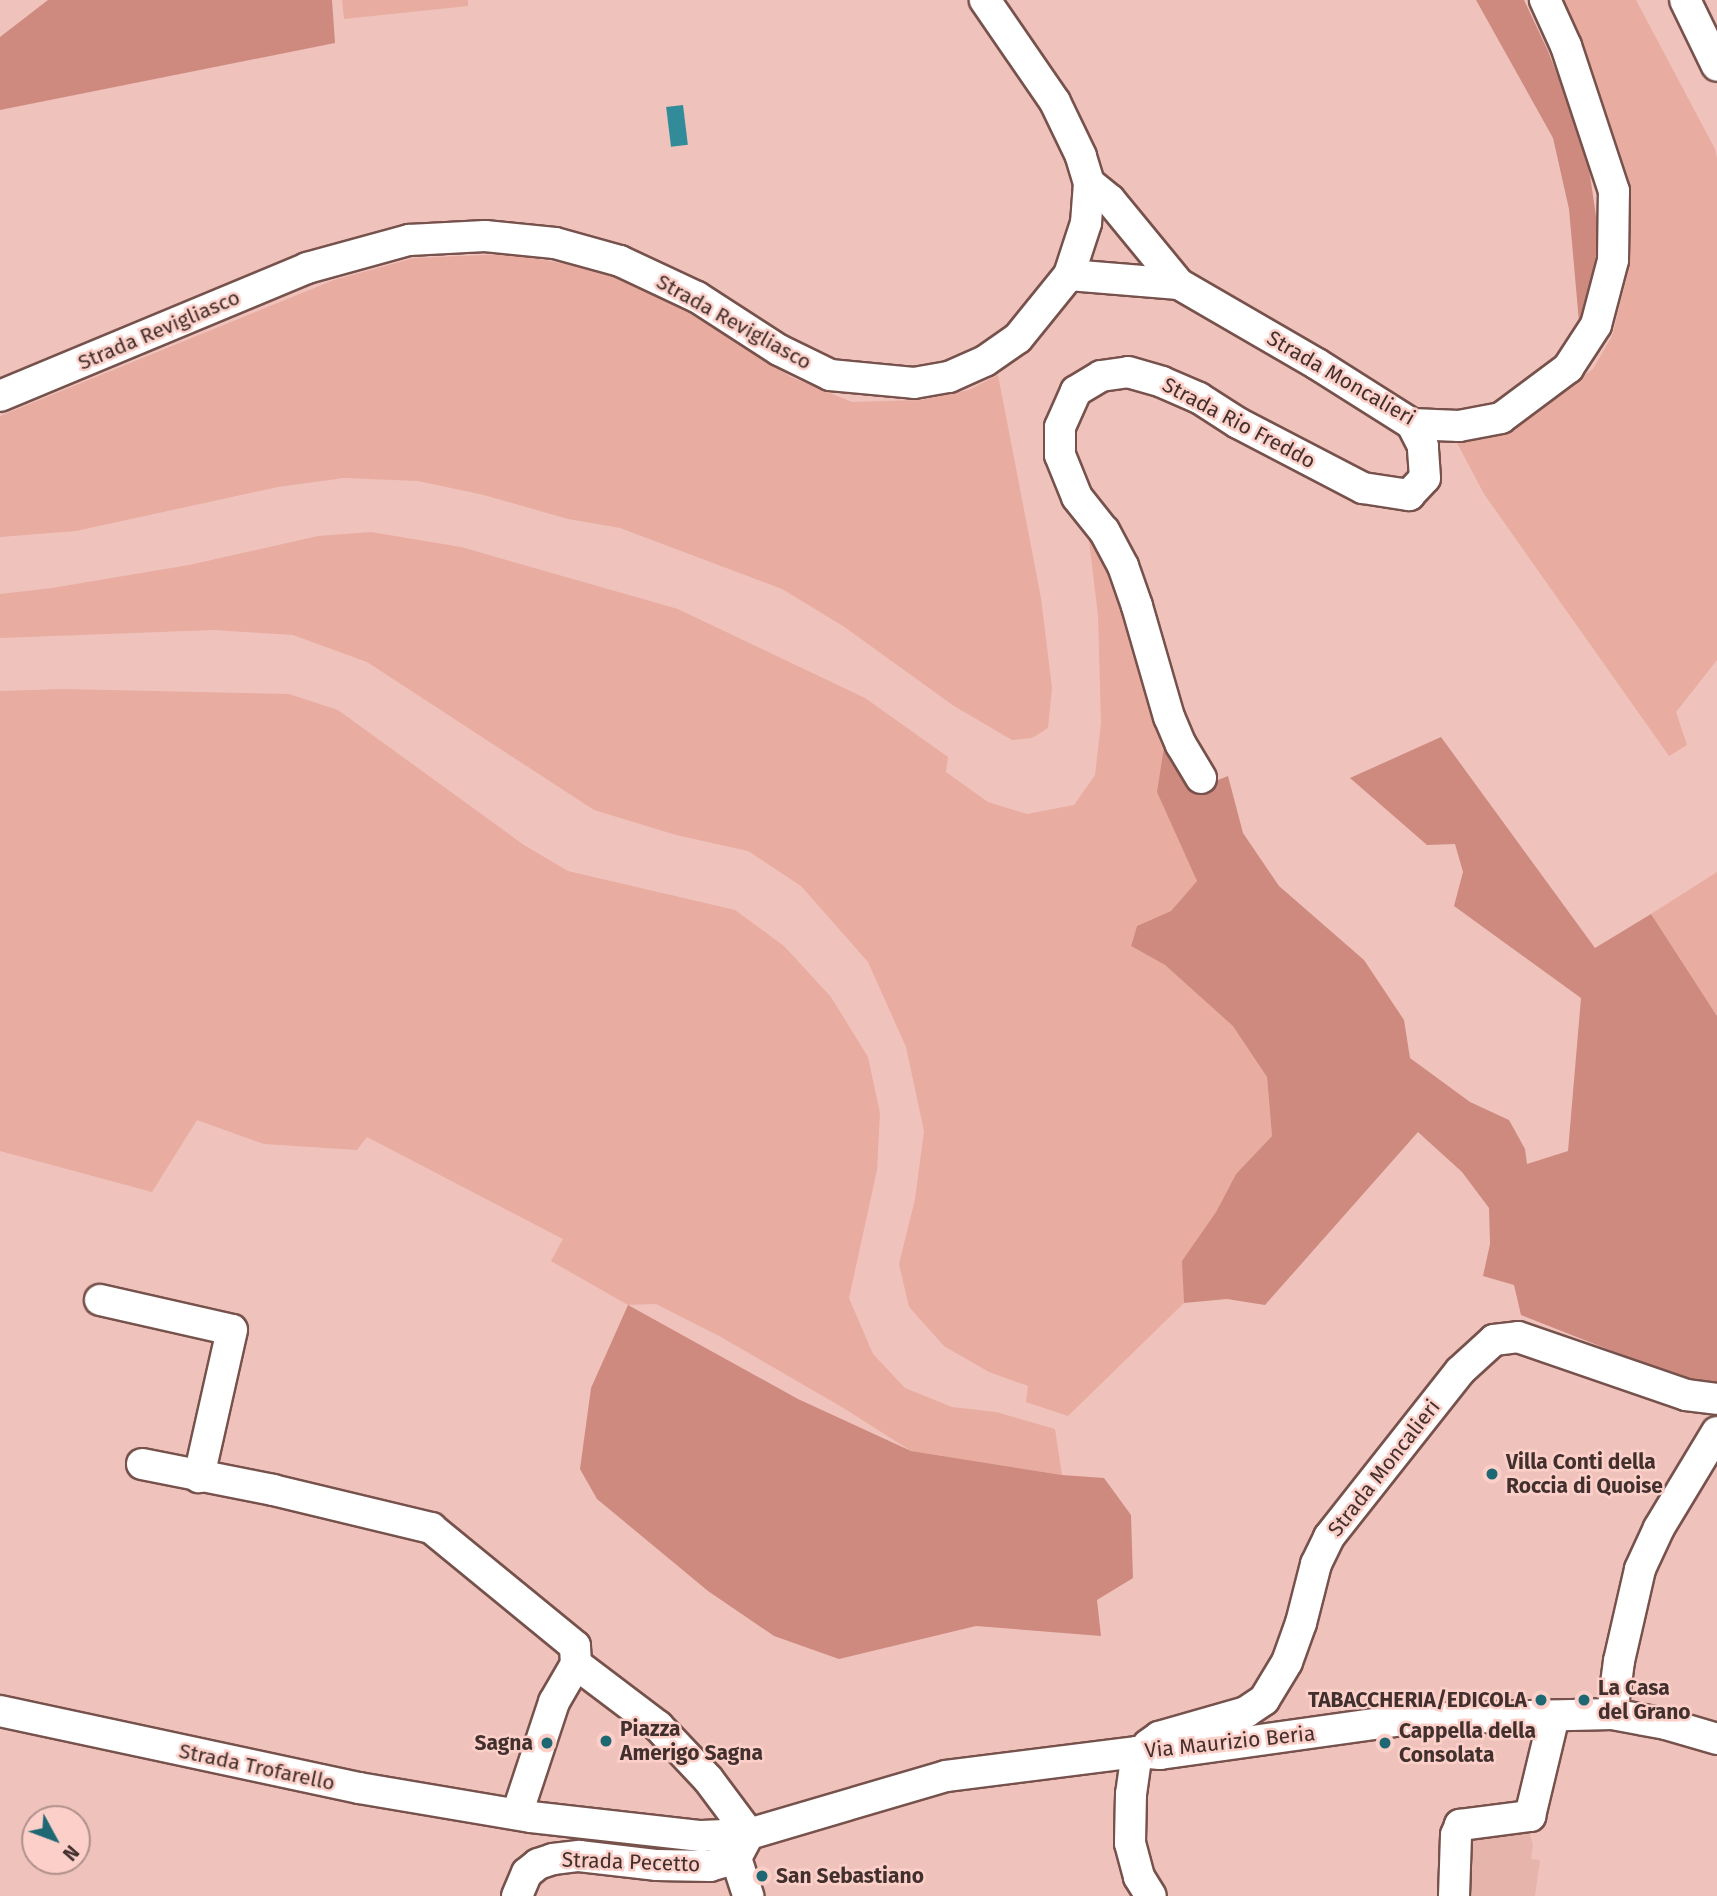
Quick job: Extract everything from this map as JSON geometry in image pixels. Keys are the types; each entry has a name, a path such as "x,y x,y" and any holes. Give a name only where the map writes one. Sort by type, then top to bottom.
{"street":[{"name":"Strada Revigliasco","path":"0,396 307,268 410,240 485,236 555,243 620,261 697,297 779,350 830,375 900,383 949,377 985,361 1018,338 1069,275 1086,223 1088,184 1081,156 1055,102 985,0"},
{"name":"Strada Moncalieri","path":"1088,184 1110,200 1180,284 1317,363 1412,424 1459,426 1501,418 1568,368 1596,325 1613,260 1614,191 1566,46 1545,0"},
{"path":"1685,0 1717,66"},
{"name":"Strada Moncalieri","path":"1069,275 1180,284"},
{"name":"Strada Rio Freddo","path":"1201,778 1181,745 1169,717 1138,606 1123,566 1104,531 1077,497 1060,455 1060,426 1076,391 1101,376 1128,372 1162,382 1199,398 1238,423 1363,488 1409,495 1425,478 1423,446 1412,424"},
{"path":"100,1300 232,1330 199,1477"},
{"name":"Strada Moncalieri","path":"1137,1752 1158,1737 1246,1712 1264,1700 1287,1662 1301,1623 1316,1563 1343,1516 1482,1347 1506,1336 1518,1337 1713,1403"},
{"path":"1360,1498 1359,1477 1368,1460 1444,1357"},
{"path":"1612,1714 1619,1661 1640,1569 1659,1528 1717,1432"},
{"path":"142,1464 273,1490 431,1528 575,1646 576,1664 554,1702 517,1814 743,1846"},
{"path":"576,1664 658,1726 708,1779 743,1846 748,1896"},
{"name":"Strada Trofarello","path":"0,1711 359,1788 517,1814"},
{"name":"Via Maurizio Beria","path":"743,1846 946,1776 1137,1752 1160,1754 1409,1719 1612,1714 1666,1724 1717,1739"},
{"path":"1454,1896 1456,1835 1460,1825 1530,1816 1554,1716"},
{"path":"1666,1724 1678,1722 1717,1730"},
{"path":"1137,1752 1130,1843 1139,1877 1151,1896"},
{"name":"Strada Pecetto","path":"517,1896 527,1873 538,1864 553,1859 579,1856 657,1865 710,1866 743,1846"}],"shaded area":[{"path":"48,0 332,0 335,43 0,110 0,37"},
{"path":"342,0 468,0 468,6 344,19"},
{"path":"1476,0 1524,0 1548,51 1586,148 1598,230 1593,290 1579,322 1569,209 1553,138"},
{"path":"1558,0 1636,0 1715,149 1717,158 1717,660 1676,712 1687,745 1669,756 1484,494 1455,439 1541,407 1593,369 1612,336 1628,272 1619,165 1593,76"},
{"path":"508,254 596,269 676,305 791,377 852,402 921,400 969,390 998,375 1041,598 1052,688 1048,728 1032,738 1012,740 954,706 843,626 782,589 620,528 568,519 484,495 418,481 344,478 278,487 76,531 0,537 0,416 334,280 414,258"},
{"path":"371,532 461,547 678,609 865,698 948,757 946,772 988,802 1027,814 1074,805 1095,775 1101,723 1098,615 1088,533 1106,556 1167,728 1183,844 1197,881 1171,911 1137,926 1131,946 1165,965 1234,1026 1267,1077 1272,1136 1236,1174 1216,1212 1183,1260 1184,1303 1068,1416 1026,1402 1028,1386 989,1372 944,1346 909,1307 899,1264 915,1199 924,1131 906,1047 868,962 801,886 748,851 676,835 594,810 367,662 293,635 214,630 0,638 0,594 189,565 318,536"},
{"path":"63,689 289,694 338,710 524,845 568,871 735,910 784,946 831,997 868,1057 880,1113 877,1170 849,1298 873,1354 905,1388 952,1407 996,1412 1055,1429 1062,1475 911,1451 721,1337 656,1304 628,1305 551,1261 563,1239 367,1137 357,1150 264,1144 197,1120 152,1192 0,1151 0,691"},
{"path":"1167,728 1198,788 1228,776 1243,833 1279,886 1364,960 1404,1020 1410,1058 1470,1102 1509,1120 1525,1149 1527,1164 1568,1151 1581,998 1454,906 1463,872 1455,844 1427,845 1350,778 1441,737 1595,948 1651,914 1717,1016 1717,1384 1696,1384 1521,1315 1514,1285 1483,1276 1490,1244 1489,1208 1462,1172 1418,1132 1265,1305 1227,1299 1184,1303 1182,1261 1216,1212 1236,1174 1272,1136 1267,1077 1233,1026 1165,965 1131,946 1137,926 1171,911 1197,881 1157,792"},
{"path":"1717,872 1717,1016 1651,914"},
{"path":"628,1305 798,1399 911,1451 1062,1475 1104,1478 1131,1515 1133,1578 1097,1600 1101,1636 976,1626 839,1659 774,1636 708,1591 597,1499 580,1469 591,1388"},
{"path":"1527,1825 1533,1845 1531,1859 1540,1860 1535,1896 1458,1896 1460,1833"}],"water":[{"path":"683,105 688,145 671,147 666,107"}],"place":[{"name":"Villa Conti della Roccia di Quoise","path":"1492,1474"},
{"name":"TABACCHERIA/EDICOLA","path":"1541,1700"},
{"name":"La Casa del Grano","path":"1584,1700"},
{"name":"Piazza Amerigo Sagna","path":"606,1741"},
{"name":"Sagna","path":"547,1743"},
{"name":"Cappella della Consolata","path":"1385,1743"},
{"name":"San Sebastiano","path":"762,1876"}]}
